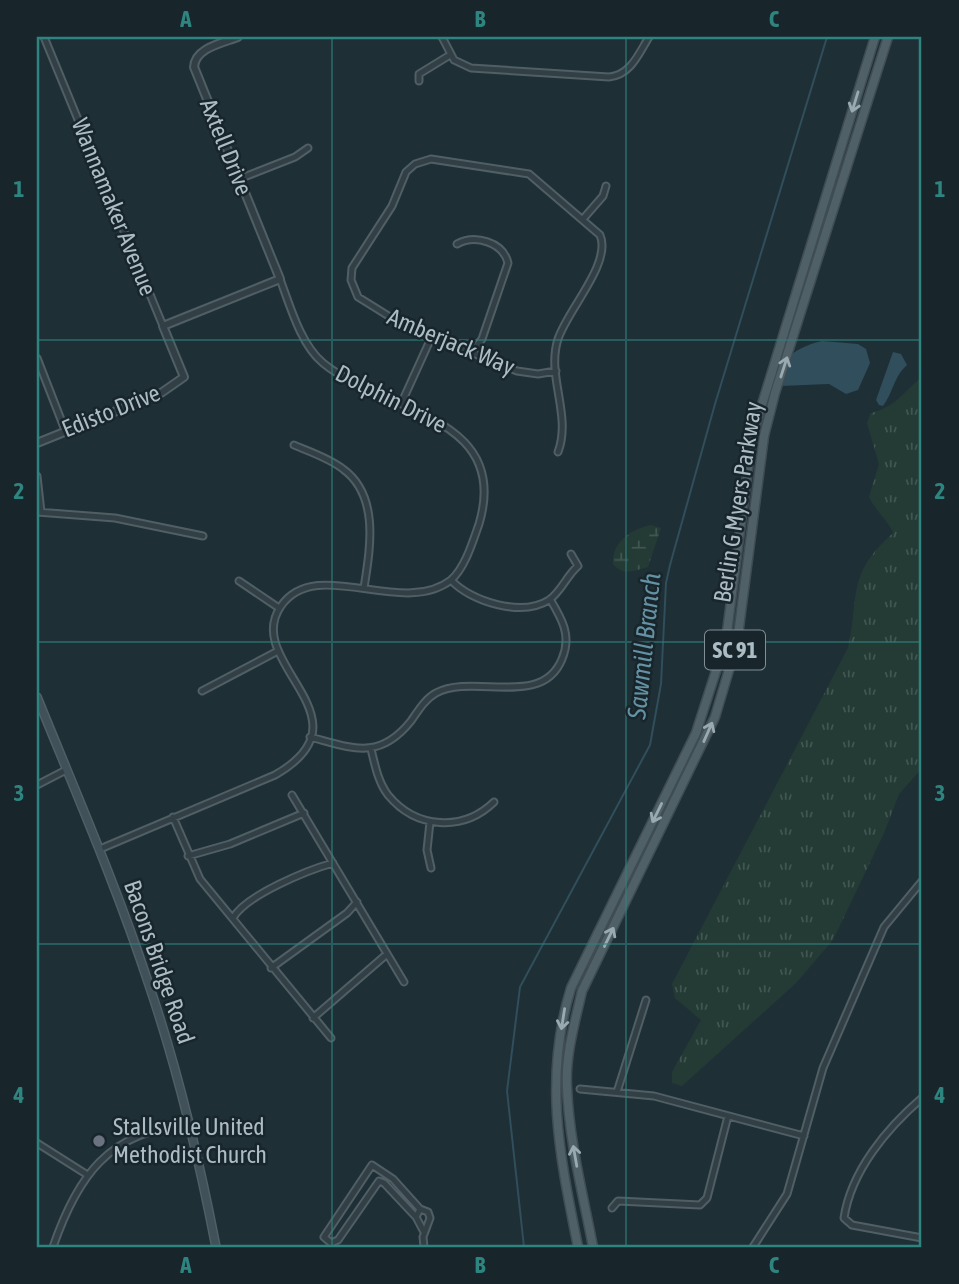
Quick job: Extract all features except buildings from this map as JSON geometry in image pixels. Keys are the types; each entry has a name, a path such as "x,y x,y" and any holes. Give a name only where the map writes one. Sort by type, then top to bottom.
{"main road":[{"name":"Berlin G Myers Parkway","path":"578,1247 561,1162 554,1085 564,1010 571,988 696,733 726,640 752,437 875,37"},
{"name":"Berlin G Myers Parkway","path":"595,1247 574,1152 566,1085 571,1041 582,991 683,788 715,717 737,643 764,436 775,393 888,37"},
{"path":"803,266 816,270"},
{"name":"Bacons Bridge Road","path":"37,697 40,713 100,849 153,995 189,1125 216,1247"},
{"path":"571,988 582,991"}],"street":[{"name":"Wannamaker Avenue","path":"44,37 184,377"},
{"name":"Axtell Drive","path":"237,37 202,52 195,59 194,67 281,279"},
{"path":"442,37 450,55 459,63 480,69 615,76 632,64 649,37"},
{"path":"419,81 419,74 450,55"},
{"path":"239,179 295,157 308,148"},
{"path":"410,155 415,164"},
{"name":"Amberjack Way","path":"431,159 530,174 600,236 603,253 562,328 556,346 556,371 528,374 432,335 373,308 358,297 351,280 358,256 392,206 403,177 415,164 431,159"},
{"path":"583,219 603,196 606,186"},
{"path":"457,244 464,240 494,244 505,254 508,263 482,339 472,352"},
{"path":"163,326 281,279"},
{"name":"Dolphin Drive","path":"281,279 307,343 315,355 343,377 452,429 471,449 478,463 482,482 480,519 461,567 451,580"},
{"path":"401,404 432,335"},
{"path":"37,358 65,430"},
{"path":"556,371 564,428 558,452"},
{"name":"Edisto Drive","path":"37,443 161,393 184,377"},
{"path":"294,445 341,467 351,475 363,495 370,529 364,588"},
{"path":"37,476 39,512 115,518 203,536"},
{"path":"100,849 290,766 302,753 310,737 312,718 308,699 276,652 275,622 279,608 290,595 316,585 364,588 408,595 432,590 451,580 470,597 485,603 523,606 550,599 578,566 571,554"},
{"path":"239,581 279,608"},
{"path":"310,737 354,748 371,749 400,734 436,693 464,684 533,686 549,677 562,662 566,646 566,630 550,599"},
{"path":"202,691 276,652"},
{"path":"371,749 380,783 389,796 416,817 442,824 483,813 494,802"},
{"path":"37,785 66,770"},
{"path":"292,795 404,982"},
{"path":"188,856 230,844 304,813"},
{"path":"173,817 200,879 331,1038"},
{"path":"430,822 426,850 431,868"},
{"path":"233,918 255,898 333,863"},
{"path":"753,1247 787,1194 823,1068 884,927 922,881"},
{"path":"271,968 347,913 357,902"},
{"path":"313,1018 387,954"},
{"path":"617,1092 646,1000"},
{"path":"580,1089 654,1096 804,1136"},
{"path":"922,1098 888,1130 858,1177 844,1218 852,1225 922,1238"},
{"path":"612,1208 618,1201 694,1206 704,1202 709,1193 728,1116"},
{"path":"53,1247 86,1174 104,1155 133,1138 189,1125"},
{"path":"37,1143 86,1174"},
{"path":"424,1232 416,1217 382,1181 377,1183 362,1203 337,1245 326,1240 323,1233 370,1167 375,1165 393,1179 420,1209 428,1212 430,1218 424,1232 424,1247"},
{"path":"350,1195 362,1203"},
{"path":"343,1206 355,1214"},
{"path":"416,1217 420,1209"}],"green space":[{"path":"922,377 922,768 899,794 884,833 833,940 796,983 682,1086 672,1083 672,1072 701,1020 675,998 672,984 848,648 861,574 878,548 893,533 869,497 879,464 867,423 871,413 893,403"},
{"path":"651,525 661,528 648,567 629,572 617,568 613,564 619,543 630,533"}],"water":[{"path":"822,341 858,344 866,349 870,363 858,390 846,394 829,384 780,386 774,376 782,363 800,349"},
{"path":"893,352 901,354 907,365 899,374 883,406 876,400"}],"waterway":[{"name":"Sawmill Branch","path":"524,1247 507,1091 520,987 650,745 661,684 666,583 670,565 715,404 827,37"}],"place":[{"name":"Stallsville United Methodist Church","path":"99,1141"}]}
